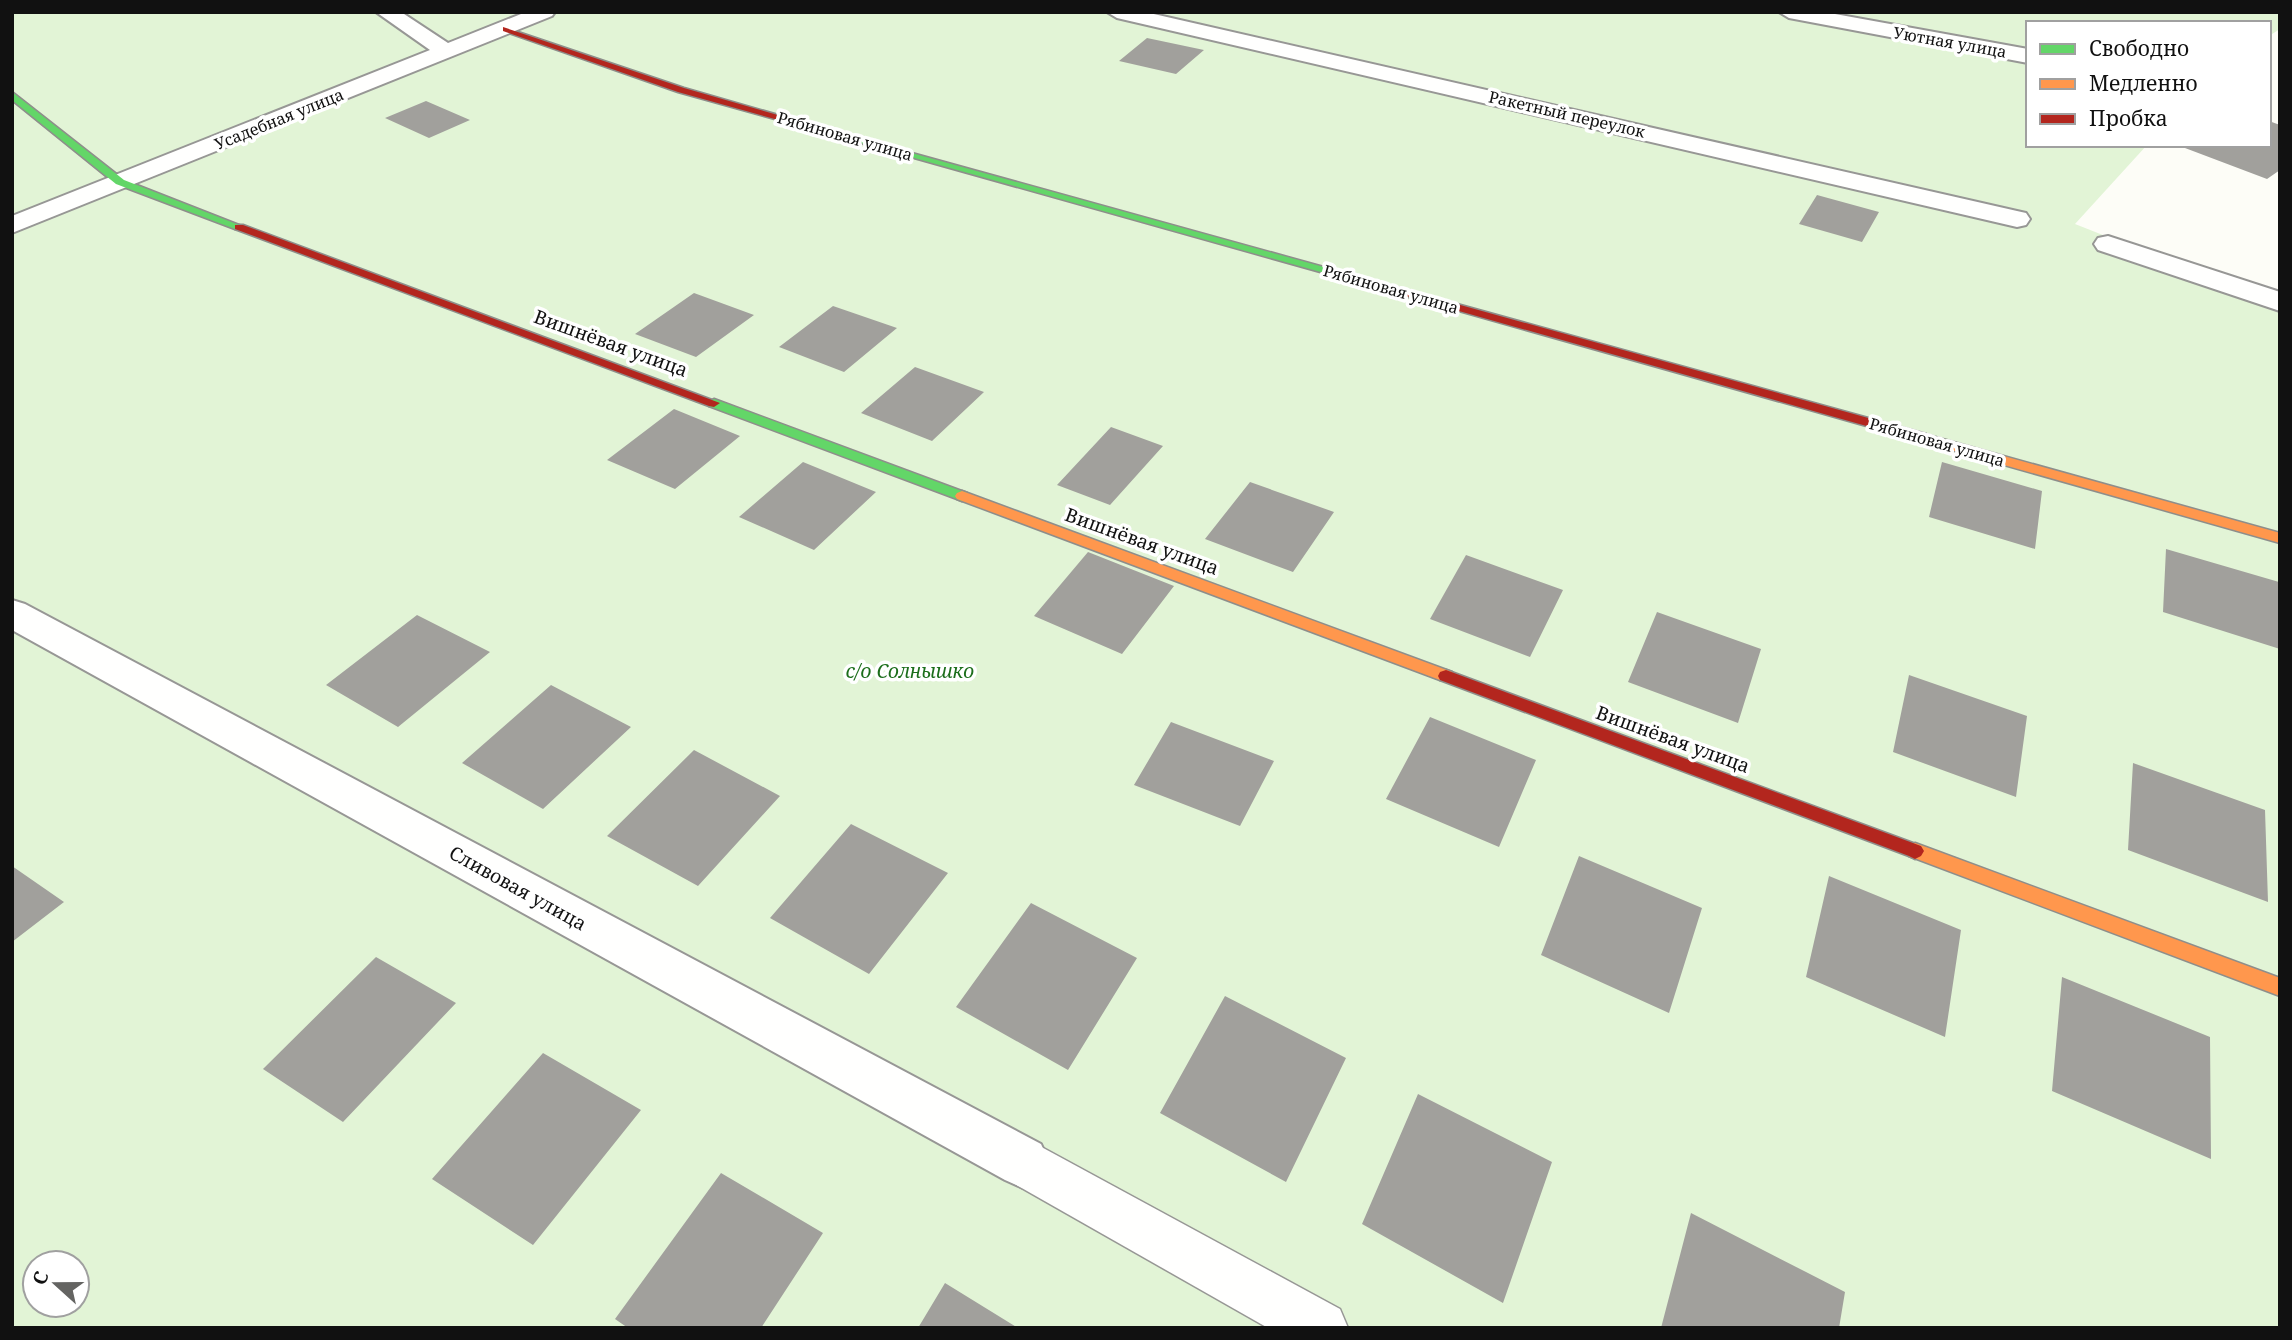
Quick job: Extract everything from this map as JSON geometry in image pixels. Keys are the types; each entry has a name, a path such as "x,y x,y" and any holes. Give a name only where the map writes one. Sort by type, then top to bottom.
{"street":[{"path":"386,12 447,52"},
{"name":"Усадебная улица","path":"12,225 545,12"},
{"name":"Ракетный переулок","path":"1117,12 2017,219"},
{"name":"Уютная улица","path":"1789,12 2026,56"},
{"name":"Рябиновая улица","path":"506,29 681,90 2280,538"},
{"name":"Вишнёвая улица","path":"12,94 120,182 2280,987"},
{"path":"2108,244 2280,302"},
{"name":"Сливовая улица","path":"12,613 1023,1163"}],"lane":[{"path":"1023,1163 1321,1328"}],"green space":[{"name":"с/о Солнышко","path":"12,12 2280,12 2280,29 2271,35 2271,21 2026,21 2026,147 2145,147 2075,224 2280,305 2280,1328 12,1328"}],"building":[{"path":"1147,38 1204,50 1176,74 1119,61"},
{"path":"426,101 470,120 429,138 385,118"},
{"path":"2271,122 2280,125 2280,170 2267,179 2185,148 2271,147"},
{"path":"1817,195 1879,212 1862,242 1799,224"},
{"path":"694,293 754,315 696,357 635,334"},
{"path":"833,306 897,328 844,372 779,347"},
{"path":"915,367 984,392 932,441 861,413"},
{"path":"674,409 740,436 675,489 607,460"},
{"path":"1111,427 1163,446 1110,505 1057,485"},
{"path":"803,462 876,492 814,550 739,517"},
{"path":"1942,462 2042,491 2035,549 1929,517"},
{"path":"1250,482 1334,512 1293,572 1205,539"},
{"path":"2166,549 2279,582 2280,649 2163,612"},
{"path":"1088,552 1174,586 1122,654 1034,616"},
{"path":"1466,555 1563,590 1530,657 1430,619"},
{"path":"1657,612 1761,649 1738,723 1628,682"},
{"path":"417,615 490,652 398,727 326,685"},
{"path":"1909,675 2027,716 2016,797 1893,752"},
{"path":"551,685 631,727 543,809 462,763"},
{"path":"1430,717 1536,760 1499,847 1386,799"},
{"path":"1171,722 1274,761 1240,826 1134,785"},
{"path":"694,750 780,796 698,886 607,836"},
{"path":"2133,763 2265,810 2268,902 2128,850"},
{"path":"851,824 948,873 869,974 770,918"},
{"path":"1579,856 1702,908 1669,1013 1541,955"},
{"path":"12,866 64,902 12,942"},
{"path":"1829,876 1961,930 1945,1037 1806,977"},
{"path":"1031,903 1137,958 1068,1070 956,1007"},
{"path":"376,957 456,1003 343,1122 263,1069"},
{"path":"2062,977 2210,1037 2211,1159 2052,1091"},
{"path":"1225,996 1346,1058 1286,1182 1160,1113"},
{"path":"543,1053 641,1110 533,1245 432,1179"},
{"path":"1418,1094 1552,1162 1503,1303 1362,1224"},
{"path":"721,1173 823,1233 761,1328 628,1328 615,1319"},
{"path":"1691,1213 1845,1292 1839,1328 1661,1328"},
{"path":"945,1283 1018,1328 918,1328"}],"traffic: fast":[{"path":"12,95 120,182 239,227"},
{"path":"846,136 1410,294"},
{"path":"714,403 962,496"}],"traffic: slow":[{"path":"1921,437 2280,538"},
{"path":"962,496 1446,676"},
{"path":"1915,851 2280,987"}],"traffic: jam":[{"path":"506,29 681,90 846,136"},
{"path":"239,227 714,403"},
{"path":"1410,294 1921,437"},
{"path":"1446,676 1915,851"}]}
